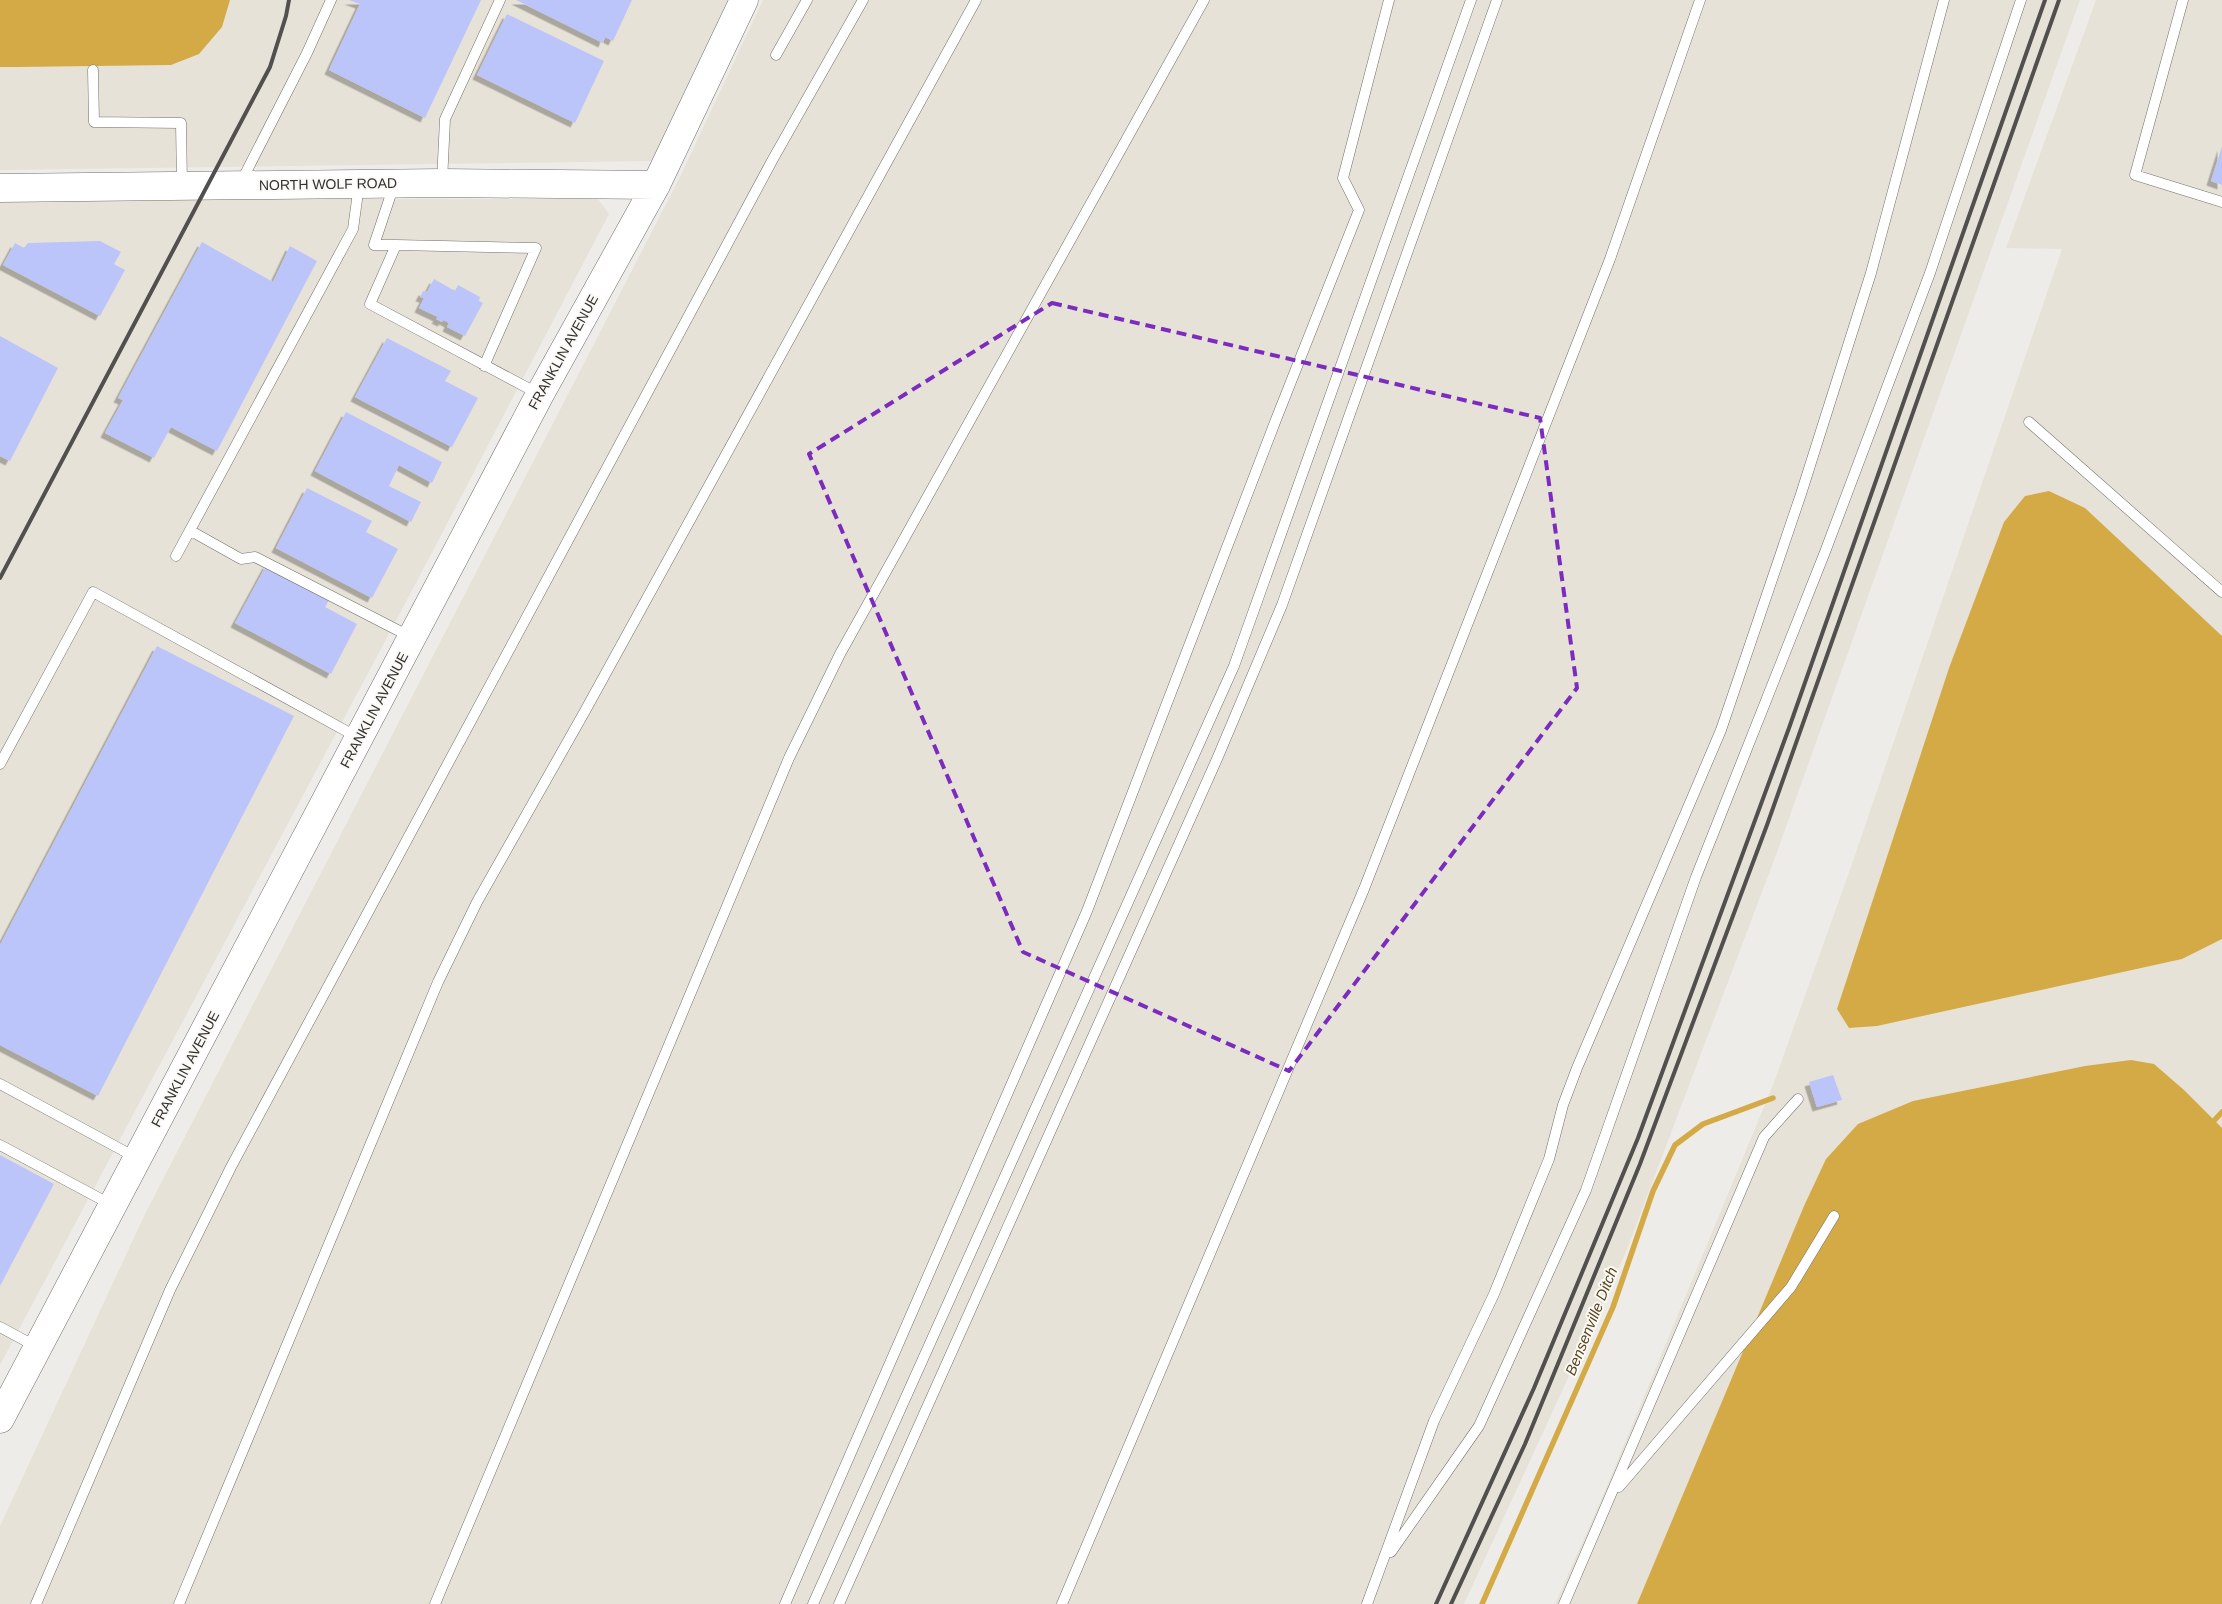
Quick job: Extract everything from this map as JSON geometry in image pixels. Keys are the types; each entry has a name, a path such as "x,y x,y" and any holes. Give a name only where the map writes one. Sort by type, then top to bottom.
{"main road":[{"name":"FRANKLIN AVENUE","path":"0,1419 540,394 656,185 744,0"},
{"name":"NORTH WOLF ROAD","path":"0,188 394,183 656,185"}],"lane":[{"path":"239,185 307,53 331,0"},
{"path":"442,183 445,119 500,0"},
{"path":"776,56 807,0"},
{"path":"36,1604 170,1290 230,1167 773,159 863,0"},
{"path":"179,1604 438,982 477,902 594,694 976,0"},
{"path":"435,1604 789,758 840,654 1204,0"},
{"path":"785,1604 1086,911 1359,210 1343,178 1389,0"},
{"path":"813,1604 1234,666 1471,0"},
{"path":"838,1604 1217,759 1282,605 1498,0"},
{"path":"1062,1604 1371,871 1610,259 1700,0"},
{"path":"1367,1604 1434,1421 1494,1294 1549,1159 1563,1105 1577,1068 1721,730 1801,494 1871,273 1944,0"},
{"path":"1383,1563 1479,1426 1586,1190 1696,877 1825,552 1930,273 2021,0"},
{"path":"2183,0 2135,176 2222,202"},
{"path":"93,70 94,122 181,122 182,185"},
{"path":"394,183 374,245 536,248 484,366"},
{"path":"176,556 353,229 359,184"},
{"path":"396,245 370,304 540,394"},
{"path":"2029,422 2222,592"},
{"path":"190,531 241,559 255,557 412,638"},
{"path":"0,764 94,592 359,738"},
{"path":"0,1084 138,1158"},
{"path":"1564,1604 1764,1137 1798,1099"},
{"path":"0,1145 113,1206"},
{"path":"1612,1494 1791,1287 1834,1216"},
{"path":"0,1327 38,1348"}],"highlighted area":[{"path":"1052,303 1540,418 1577,688 1289,1071 1023,952 809,454"}],"shaded area":[{"path":"0,0 728,0 653,161 0,170"},
{"path":"0,0 230,0 222,27 199,54 171,65 0,67"},
{"path":"763,0 2080,0 1776,855 1626,1252 1464,1604 0,1604 0,1526 145,1214 679,179"},
{"path":"2096,0 2222,0 2222,1604 1555,1604 1602,1498 1773,1085 1852,864 2062,249 2006,248"},
{"path":"0,199 598,199 609,214 416,583 0,1365"},
{"path":"2049,491 2085,508 2222,636 2222,939 2182,959 1877,1026 1849,1028 1837,1009 1949,668 2004,522 2025,496"},
{"path":"2131,1060 2154,1064 2184,1090 2222,1128 2222,1604 1637,1604 1804,1206 1826,1159 1858,1124 1913,1101 2085,1066"}],"building":[{"path":"349,0 481,0 425,118 329,70 360,4"},
{"path":"516,0 632,0 613,41 605,37 603,43"},
{"path":"507,14 604,61 575,123 477,75"},
{"path":"2222,146 2222,185 2211,181"},
{"path":"100,241 121,252 114,264 125,270 100,316 3,265 15,243 24,248 28,243"},
{"path":"202,242 273,282 290,246 317,261 217,451 171,427 154,458 105,433 123,400 118,398"},
{"path":"434,279 455,291 458,285 480,297 479,301 483,303 465,336 447,327 449,323 436,319 438,317 419,308 424,298 420,297 423,291 427,292"},
{"path":"0,336 58,368 10,461 0,456"},
{"path":"387,338 451,371 445,381 478,398 452,447 355,397"},
{"path":"346,412 442,462 432,483 399,465 389,486 421,502 411,522 315,471"},
{"path":"307,488 372,521 366,532 398,549 372,598 276,548"},
{"path":"267,564 331,597 325,607 357,624 331,674 235,623"},
{"path":"157,646 294,716 98,1096 0,1045 0,945"},
{"path":"1833,1075 1842,1100 1817,1107 1809,1082"},
{"path":"0,1155 54,1184 0,1286"}],"waterway":[{"name":"Bensenville Ditch","path":"1482,1604 1613,1307 1653,1191 1675,1145 1703,1124 1773,1098"},
{"path":"2210,1125 2222,1112"}],"railway":[{"path":"0,578 270,67 289,0"},
{"path":"1436,1604 1534,1388 1638,1138 1789,728 2045,0"},
{"path":"1451,1604 1525,1444 1640,1164 1767,825 2059,0"}]}
